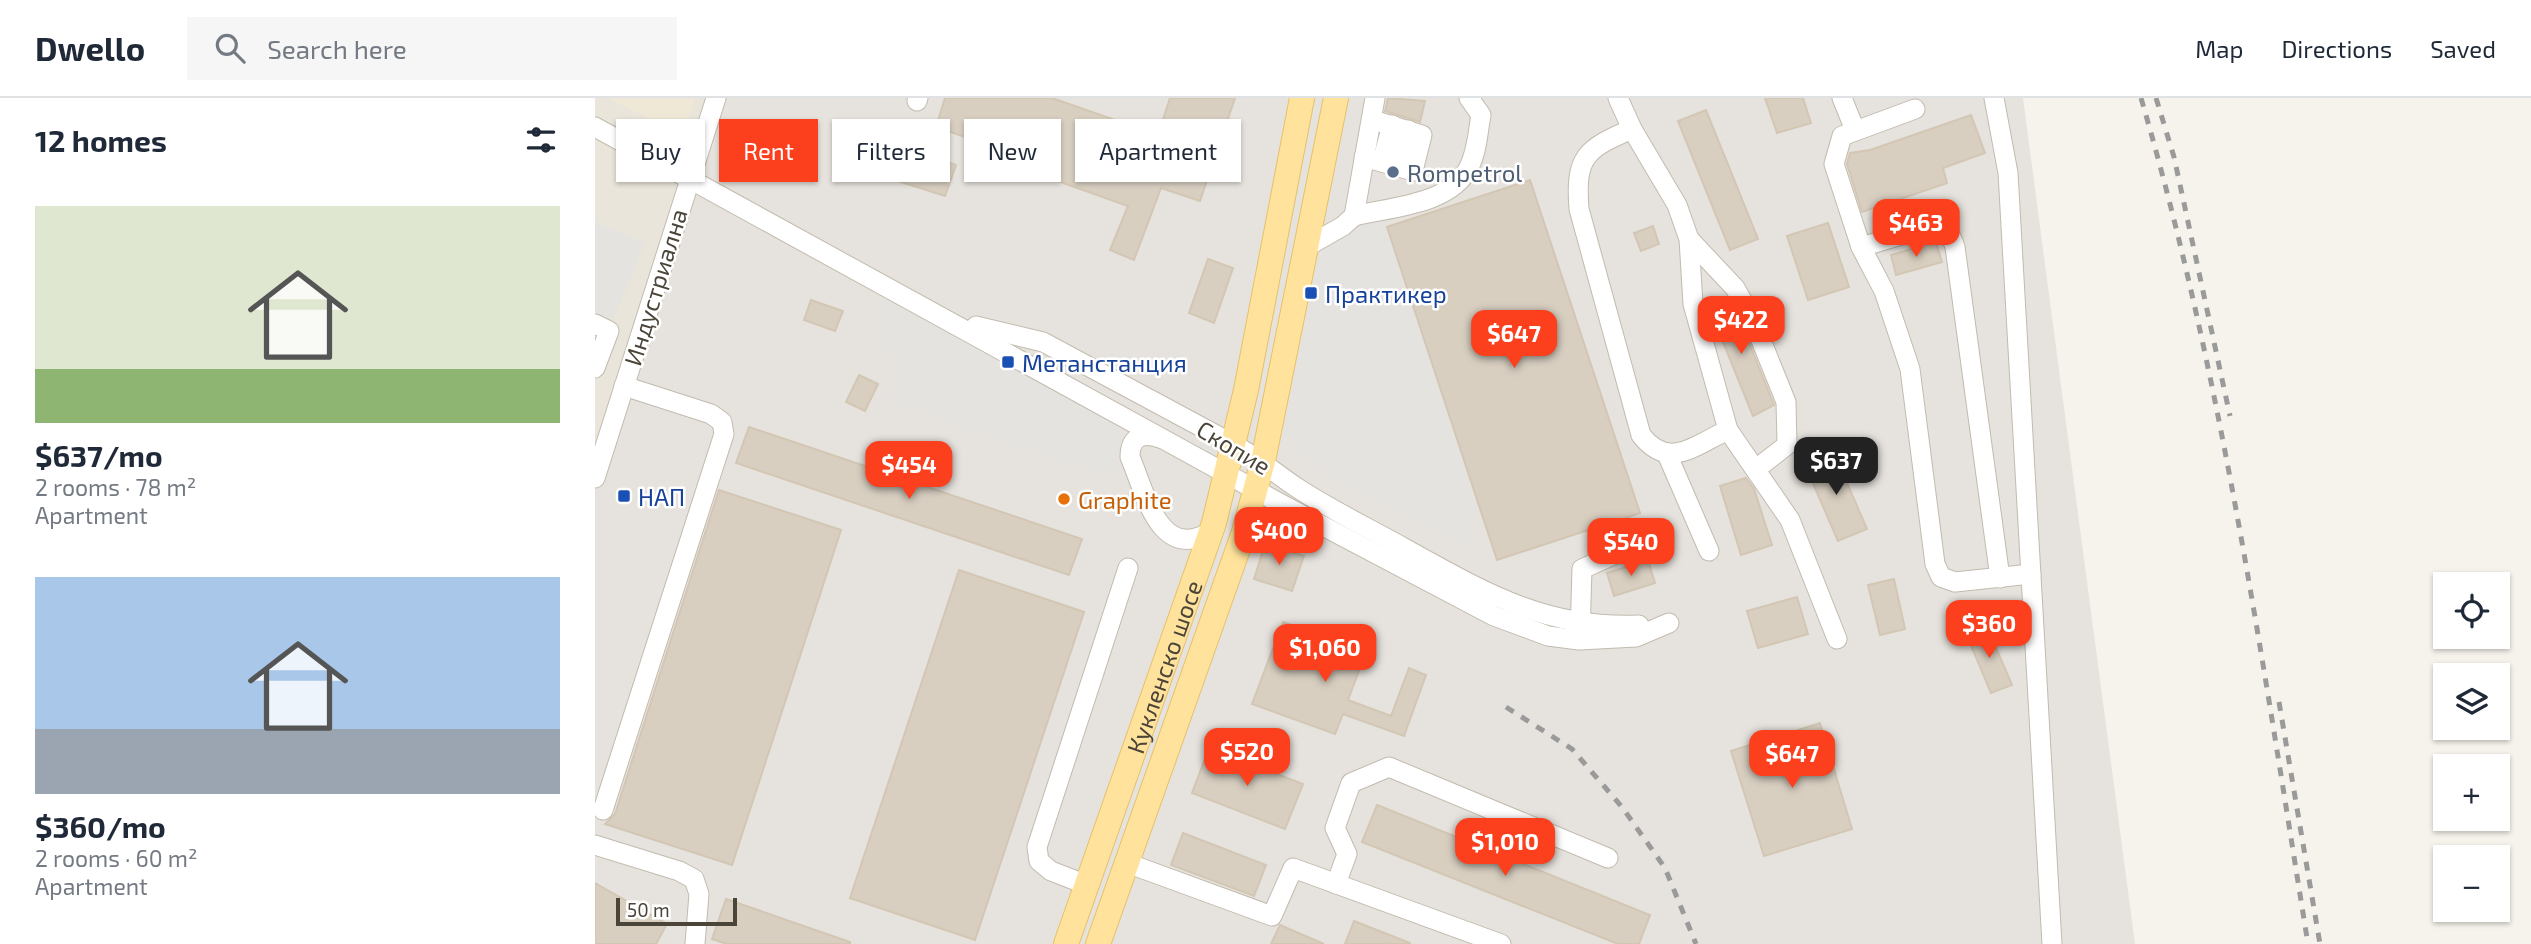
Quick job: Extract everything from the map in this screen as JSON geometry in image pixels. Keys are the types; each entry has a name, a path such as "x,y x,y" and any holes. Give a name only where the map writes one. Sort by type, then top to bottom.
{"main road":[{"name":"Кукленско шосе","path":"1066,944 1212,531 1233,444 1302,98"},
{"name":"Кукленско шосе","path":"1098,944 1237,554 1256,488 1308,246 1336,98"}],"street":[{"name":"Индустриална","path":"705,131 716,98"},
{"path":"1308,246 1343,226 1354,216 1382,162 1391,125 1375,98"},
{"path":"1354,216 1446,193 1469,169 1477,140 1481,115 1468,98"},
{"path":"1618,98 1632,129 1677,205 1689,239 1693,304 1728,430 1790,520 1837,639"},
{"path":"1842,98 1855,130"},
{"path":"1994,98 2008,173 2052,944"},
{"path":"1915,109 1842,136 1834,164 1861,247 1884,291 1910,369 1934,564 1941,577 1955,582 2031,573"},
{"path":"1382,162 1391,125"},
{"name":"Скопие","path":"595,127 616,139"},
{"path":"1632,129 1597,144 1583,158 1577,180 1579,209 1641,435 1651,448 1674,455 1728,430"},
{"name":"Индустриална","path":"595,478 688,182"},
{"name":"Скопие","path":"695,182 1256,488 1439,579 1580,632 1669,623"},
{"path":"1861,247 1935,225 1951,235 1955,247 2000,578"},
{"path":"1689,239 1743,300 1786,402 1787,445 1756,469"},
{"name":"Скопие","path":"952,320 1043,342 1263,461 1312,497 1439,579"},
{"path":"595,324 609,331 595,368"},
{"path":"603,810 724,434 722,422 711,414 624,386"},
{"path":"1174,442 1147,434 1136,438 1130,446 1130,457 1161,528 1179,541 1196,540 1212,531"},
{"path":"1667,454 1709,551"},
{"path":"1580,632 1582,569 1631,547"},
{"path":"1087,885 1051,871 1039,861 1037,847 1128,568"},
{"path":"1336,884 1347,854 1335,828 1351,782 1389,767 1608,858"},
{"path":"595,845 679,871 694,879 699,894 695,944"},
{"path":"1127,863 1272,915 1293,868 1501,944"}],"shaded area":[{"path":"595,98 715,98 705,128 705,119 616,119 616,182 687,182 595,452"},
{"path":"609,98 695,98 688,119 648,119"},
{"path":"715,98 2023,98 2135,944 595,944 595,453 687,182 705,182 705,128"},
{"path":"1383,215 1480,509 1465,513 1468,536 1463,548 1305,460 1287,432 1327,239"},
{"path":"595,222 645,243 613,320 595,313"},
{"path":"883,297 1122,427 1110,478 955,426 886,397 899,357 875,344"}],"building":[{"path":"945,98 1052,98 1112,119 1075,119 1075,182 1206,182 1200,201 1161,188 1134,260 1110,250 1128,206 1061,182 1061,119 964,119 964,137 950,132 950,119 938,119"},
{"path":"1170,98 1235,98 1228,119 1163,119"},
{"path":"1388,98 1425,101 1420,122 1385,111"},
{"path":"1765,98 1803,98 1811,123 1777,133"},
{"path":"1706,110 1758,239 1730,250 1678,121"},
{"path":"1971,115 1985,153 1943,168 1947,183 1862,212 1847,164 1850,153 1870,150"},
{"path":"950,163 956,165 950,182"},
{"path":"1530,180 1640,513 1497,560 1387,227"},
{"path":"901,182 950,182 945,196"},
{"path":"1828,223 1849,287 1808,300 1787,236"},
{"path":"1653,226 1659,244 1641,251 1634,233"},
{"path":"1936,242 1942,262 1896,275 1891,255"},
{"path":"1208,259 1233,268 1214,323 1189,313"},
{"path":"1726,297 1741,323 1774,405 1753,416 1708,305"},
{"path":"811,300 843,311 835,331 804,320"},
{"path":"859,375 878,384 865,411 846,402"},
{"path":"749,427 1082,539 1069,575 736,463"},
{"path":"1834,453 1867,529 1838,541 1805,465"},
{"path":"1746,478 1754,489 1772,545 1741,555 1720,486"},
{"path":"719,490 841,530 732,865 605,824 615,814"},
{"path":"1265,544 1304,556 1292,591 1254,579"},
{"path":"1648,560 1655,583 1614,596 1607,573"},
{"path":"959,570 1084,612 975,940 850,898"},
{"path":"1894,579 1905,629 1880,635 1868,585"},
{"path":"1797,597 1808,634 1758,648 1747,611"},
{"path":"1283,622 1366,652 1348,700 1391,716 1409,668 1426,675 1404,736 1343,714 1335,734 1252,704"},
{"path":"1987,627 2012,685 1991,693 1967,636"},
{"path":"1820,723 1852,829 1764,856 1731,751"},
{"path":"1209,748 1303,784 1285,829 1192,793"},
{"path":"1377,805 1650,915 1639,944 1618,944 1362,842"},
{"path":"1183,833 1266,865 1254,896 1171,865"},
{"path":"595,883 667,924 656,944 595,944"},
{"path":"726,899 850,944 727,944 712,939"},
{"path":"1354,921 1410,943 1410,944 1345,944"},
{"path":"1280,925 1324,944 1271,944"}],"railway":[{"path":"2141,98 2195,307 2238,518 2308,944"},
{"path":"2156,98 2174,157 2230,416"},
{"path":"2279,702 2320,944"},
{"path":"1506,707 1572,749 1622,807 1665,868 1696,944"}],"place":[{"name":"Rompetrol","path":"1393,172"},
{"name":"Практикер","path":"1311,293"},
{"name":"Метанстанция","path":"1008,362"},
{"name":"НАП","path":"624,496"},
{"name":"Graphite","path":"1064,499"}]}
